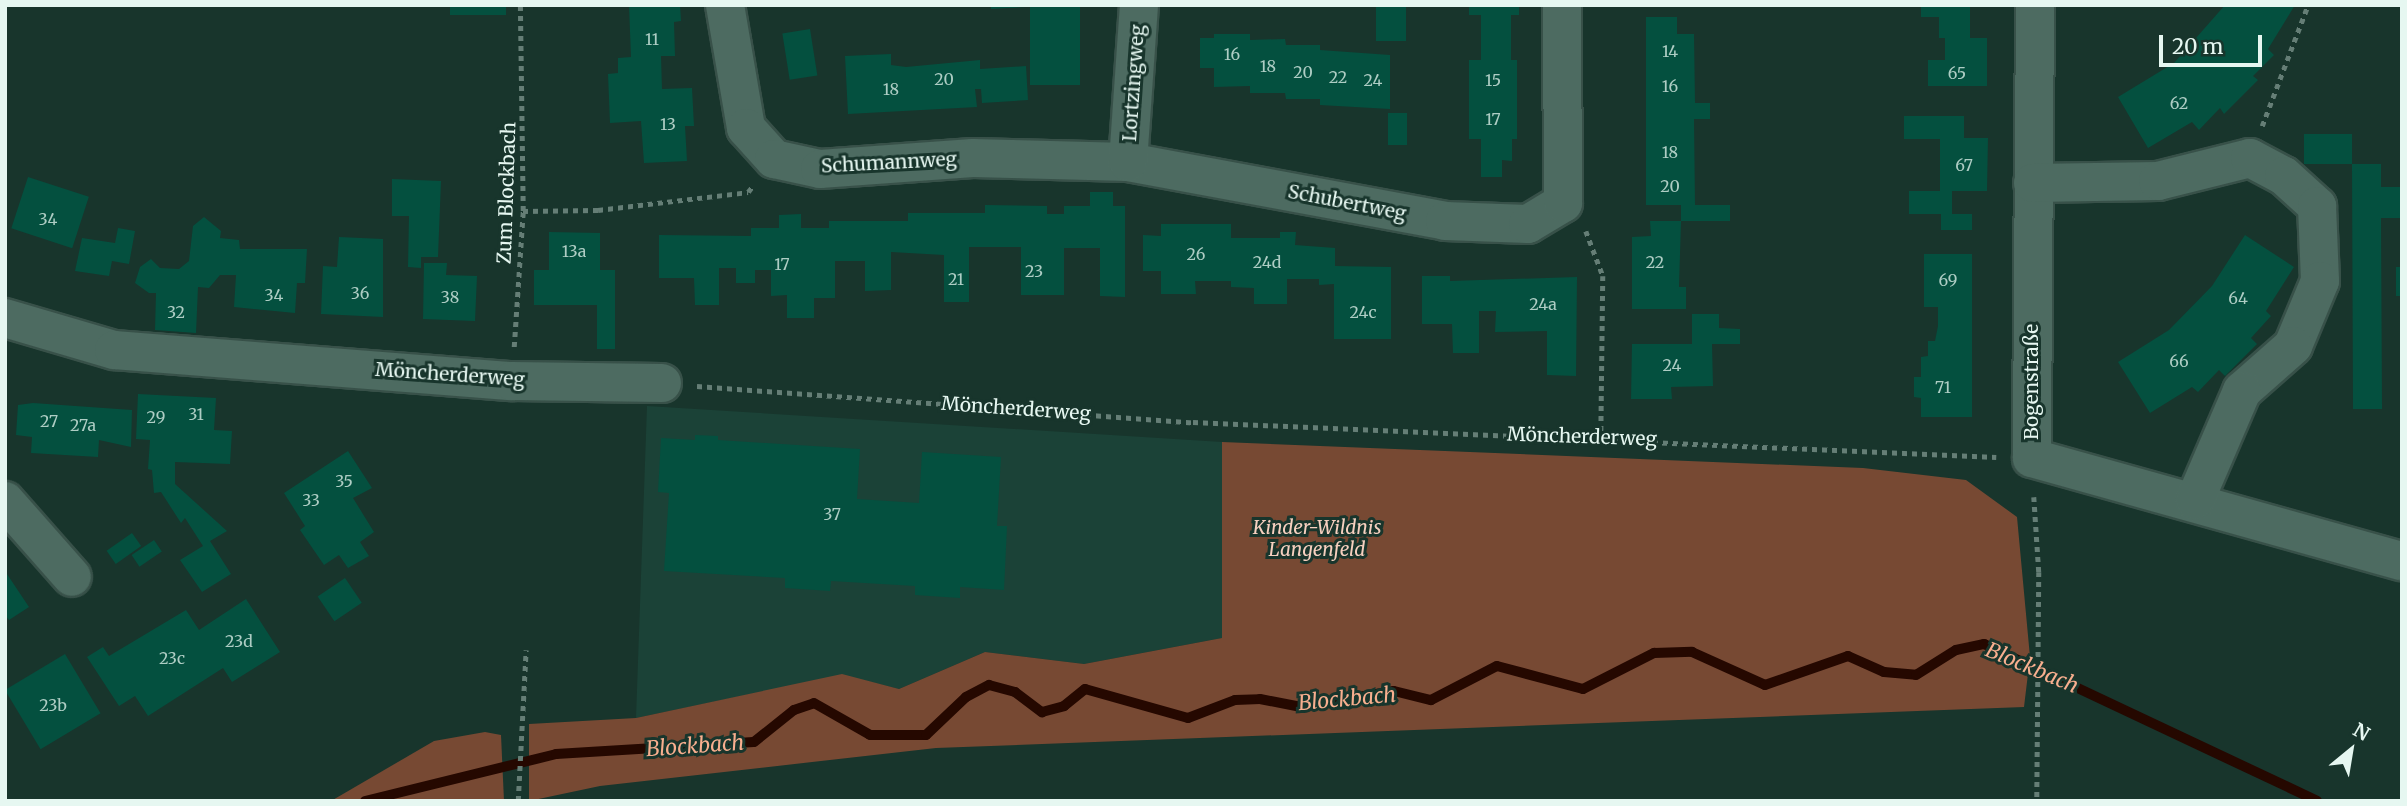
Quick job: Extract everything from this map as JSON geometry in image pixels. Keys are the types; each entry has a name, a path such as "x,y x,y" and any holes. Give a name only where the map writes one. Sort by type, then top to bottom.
{"street":[{"path":"725,5 746,128 774,159"},
{"name":"Lortzingweg","path":"1128,162 1139,5"},
{"path":"1562,5 1563,204"},
{"name":"Bogenstraße","path":"2035,5 2032,458 2195,500 2402,561"},
{"name":"Schumannweg","path":"774,159 820,169 972,158 1128,162"},
{"path":"2033,183 2158,181 2250,158 2284,176 2317,206 2320,281 2293,346 2242,391 2195,500"},
{"name":"Schubertweg","path":"1128,162 1445,221 1528,224 1563,204"},
{"name":"Möncherderweg","path":"5,318 114,350 512,381 662,383"},
{"path":"8,510 72,577"}],"path":[{"name":"Zum Blockbach","path":"512,381 523,211 520,5"},
{"path":"2250,158 2308,5"},
{"path":"523,211 598,210 748,192 774,159"},
{"path":"1563,204 1588,234 1603,276 1601,438"},
{"name":"Möncherderweg","path":"662,383 1192,422 2032,458"},
{"path":"2032,458 2039,572 2036,801"},
{"path":"518,801 518,741 526,650"}],"shaded area":[{"path":"647,406 1222,442 1222,638 1084,664 985,652 899,689 842,675 636,718"}],"green space":[{"name":"Kinder-Wildnis Langenfeld","path":"1222,442 1863,468 1966,480 2017,517 2030,657 2024,707 936,748 600,786 529,801 529,724 636,718 842,674 899,689 985,652 1084,664 1222,638"},
{"path":"485,732 501,735 504,801 331,801 434,741"}],"building":[{"path":"450,5 506,5 506,15 450,15"},
{"path":"629,5 680,5 681,21 674,22 675,56 661,56 662,89 692,88 694,126 685,126 687,161 644,163 641,121 610,123 608,74 618,73 618,58 631,57"},
{"path":"991,5 1026,5 1026,7 991,9"},
{"path":"1030,5 1080,5 1080,85 1030,85"},
{"path":"1376,5 1406,5 1406,41 1376,41"},
{"path":"1469,5 1519,5 1519,15 1511,15 1511,60 1517,60 1517,139 1512,139 1512,161 1502,160 1502,177 1481,177 1481,139 1469,139 1469,60 1481,60 1481,15 1469,15"},
{"path":"1970,5 1970,38 1987,38 1987,86 1928,86 1928,60 1945,60 1945,38 1939,38 1939,17 1921,17 1921,6"},
{"path":"2225,5 2295,5 2268,49 2274,55 2253,76 2258,80 2224,114 2220,108 2199,130 2192,122 2148,148 2118,97 2174,63"},
{"path":"1646,17 1677,17 1677,34 1694,34 1695,103 1710,103 1710,119 1694,119 1695,205 1730,205 1730,221 1681,221 1681,205 1646,205"},
{"path":"810,29 817,75 790,80 782,33"},
{"path":"1214,34 1250,34 1250,40 1285,39 1286,45 1320,45 1320,50 1390,55 1390,109 1320,105 1320,99 1286,99 1285,93 1250,93 1250,86 1214,87 1214,68 1200,68 1200,38 1214,38"},
{"path":"891,54 891,65 906,67 980,60 980,69 1026,66 1028,100 982,103 981,89 975,89 977,107 848,114 845,56"},
{"path":"1388,113 1407,113 1407,145 1388,145"},
{"path":"1904,116 1964,116 1964,138 1988,138 1987,191 1952,191 1952,214 1972,214 1972,230 1941,230 1941,214 1909,214 1909,191 1940,191 1940,139 1904,139"},
{"path":"2304,134 2352,134 2352,164 2304,164"},
{"path":"2352,164 2381,164 2381,187 2402,187 2402,218 2381,218 2382,409 2353,409"},
{"path":"28,177 89,197 72,248 11,228"},
{"path":"392,179 441,181 438,257 421,257 421,268 408,267 409,216 392,216"},
{"path":"1090,192 1113,192 1113,206 1125,206 1125,297 1100,296 1100,248 1064,248 1064,295 1021,295 1021,247 969,247 969,302 944,302 944,255 891,252 891,290 865,291 865,261 835,261 835,298 814,298 814,318 787,318 787,295 771,296 771,270 755,270 755,283 736,283 736,268 719,268 719,305 695,305 694,278 659,278 659,235 751,236 751,228 779,228 779,215 801,214 801,228 829,228 829,221 908,221 908,213 985,213 985,205 1047,206 1047,214 1064,214 1064,206 1090,206"},
{"path":"204,217 221,231 220,238 239,240 240,249 307,249 305,283 297,283 295,313 234,307 236,275 220,275 209,288 198,287 196,333 155,330 156,293 149,293 135,283 140,267 151,259 160,268 179,269 189,261 193,226"},
{"path":"1650,221 1681,221 1679,287 1686,287 1686,309 1632,309 1632,237 1651,236"},
{"path":"1161,224 1231,224 1231,238 1280,238 1280,232 1296,232 1295,245 1335,248 1335,266 1391,267 1391,339 1334,339 1334,284 1319,285 1319,279 1287,279 1287,304 1254,304 1254,288 1231,287 1231,281 1195,281 1196,294 1161,294 1161,271 1143,271 1143,235 1161,236"},
{"path":"118,228 135,231 129,264 112,261 109,276 75,271 82,238 115,243"},
{"path":"549,232 600,233 600,270 615,270 615,349 597,349 597,305 534,305 534,270 549,270"},
{"path":"2245,235 2294,267 2266,311 2271,316 2251,338 2257,344 2225,376 2219,370 2198,392 2192,387 2150,413 2118,362 2169,330 2212,286"},
{"path":"339,237 383,239 383,317 321,314 323,266 337,267"},
{"path":"1924,254 1972,254 1972,417 1921,417 1921,398 1914,397 1914,377 1921,377 1921,357 1928,356 1928,341 1935,341 1938,326 1938,307 1924,307"},
{"path":"424,263 447,263 446,275 477,276 475,321 423,319"},
{"path":"2396,267 2402,267 2402,296 2396,296"},
{"path":"1422,276 1450,276 1450,281 1577,277 1576,376 1547,375 1547,331 1495,332 1496,311 1479,311 1479,353 1453,353 1452,324 1422,324"},
{"path":"1692,314 1719,314 1719,328 1740,329 1740,344 1712,344 1713,386 1671,387 1672,399 1631,399 1632,344 1692,344"},
{"path":"138,394 216,398 214,430 232,431 230,464 175,462 175,484 227,531 210,541 231,574 202,592 180,560 203,546 185,518 181,523 161,492 154,493 152,470 148,469 150,440 136,439"},
{"path":"33,403 132,410 131,447 99,440 98,457 31,453 32,437 16,435 18,405"},
{"path":"695,435 718,436 718,440 860,449 857,499 919,503 922,452 1001,457 997,526 1007,526 1004,590 960,587 960,598 915,595 915,586 831,581 830,591 785,588 785,578 664,571 669,493 658,492 661,438 695,440"},
{"path":"348,451 372,488 353,498 374,532 360,542 369,556 348,568 339,555 324,565 300,530 305,526 284,493"},
{"path":"132,533 141,546 116,564 107,551"},
{"path":"154,540 162,552 139,567 132,555"},
{"path":"5,571 29,607 9,620 5,615"},
{"path":"345,578 362,603 334,621 318,596"},
{"path":"246,599 280,652 232,682 223,668 148,716 135,696 119,706 87,657 103,647 109,656 186,610 199,630"},
{"path":"65,654 101,713 41,749 5,690"}],"waterway":[{"name":"Blockbach","path":"365,801 556,754 754,742 794,710 814,703 870,735 926,735 966,697 989,685 1015,692 1042,712 1064,706 1085,689 1188,718 1235,700 1260,699 1301,707 1394,691 1431,700 1497,666 1583,689 1654,653 1692,652 1765,685 1848,656 1884,672 1916,675 1956,650 1984,644 2317,801"}]}
